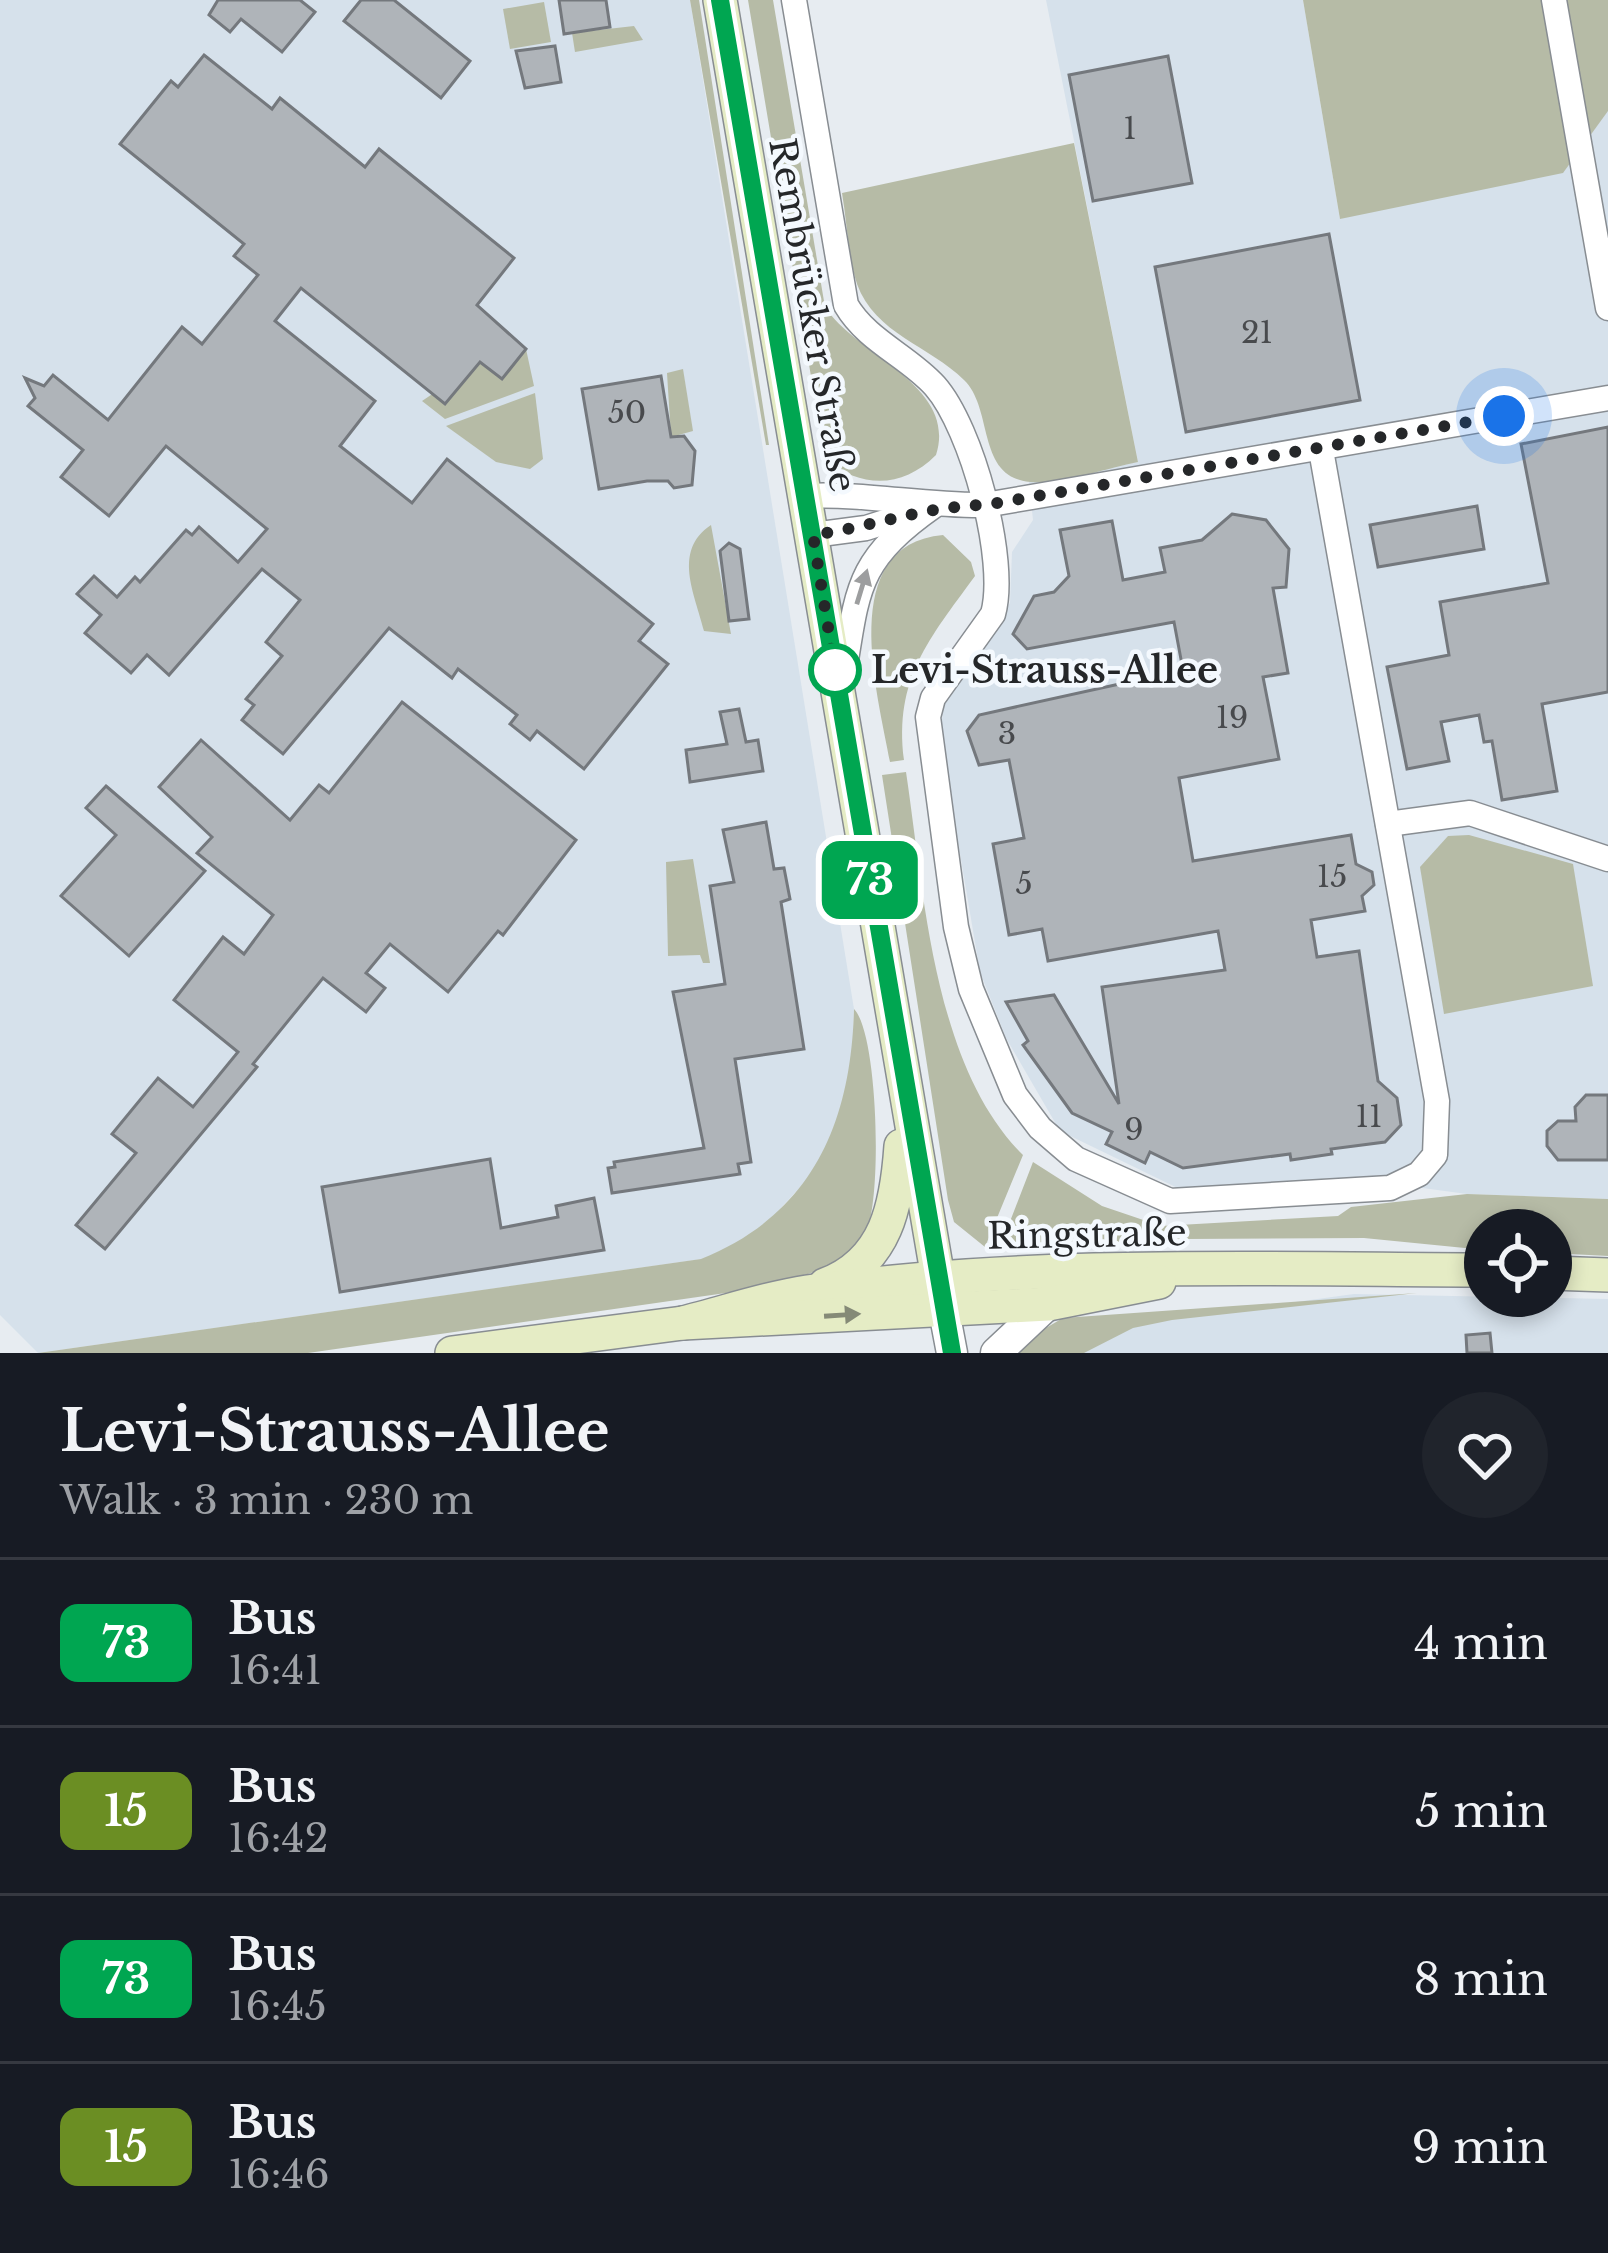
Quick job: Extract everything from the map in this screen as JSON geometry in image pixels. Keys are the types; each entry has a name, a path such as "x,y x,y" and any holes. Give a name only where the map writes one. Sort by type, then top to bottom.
{"main road":[{"name":"Rembrücker Straße","path":"720,0 941,1295"},
{"path":"803,1293 859,1266 882,1238 898,1190 903,1078"},
{"name":"Ringstraße","path":"452,1353 941,1295 1085,1267 1210,1272 1464,1270"},
{"name":"Ringstraße","path":"683,1323 803,1293 941,1295 1048,1304 1210,1272"},
{"path":"1572,1274 1608,1275"}],"street":[{"path":"794,0 846,305 854,319 916,369 947,403 985,505 997,598 992,614 933,698 927,739 956,927 983,1024 1015,1095 1040,1128 1076,1159 1156,1196 1199,1202 1390,1188 1427,1168 1439,1141 1440,1120 1322,450"},
{"path":"1554,0 1608,308"},
{"path":"805,496 864,493 935,506 985,505 1608,398"},
{"path":"813,535 866,528 935,506"},
{"path":"840,697 859,587 868,565 892,535 935,506"},
{"path":"1388,824 1470,813 1608,859"},
{"name":"Rembrücker Straße","path":"941,1295 952,1353"},
{"path":"996,1353 1048,1304"}],"shaded area":[{"path":"0,0 690,0 854,1009 852,1071 837,1122 814,1172 769,1221 736,1245 702,1259 38,1353 0,1315"},
{"path":"1046,0 1303,0 1340,219 1608,111 1608,1199 1467,1194 1378,1182 1192,1195 1060,1131 1006,1038 980,972 940,735 944,704 1010,603 1012,552 1033,520 1029,482 1138,462"},
{"path":"1354,1294 1464,1296 1464,1317 1572,1317 1572,1298 1608,1299 1608,1353 1014,1353 1027,1339"}],"green space":[{"path":"690,0 699,0 769,445 766,445"},
{"path":"748,0 773,0 825,307 840,325 901,373 933,409 939,431 936,455 896,479 867,480 825,460"},
{"path":"1303,0 1608,0 1608,111 1563,173 1340,219"},
{"path":"544,2 551,42 510,49 503,9"},
{"path":"634,26 643,40 575,52 572,33"},
{"path":"1074,143 1138,462 1070,479 1030,482 1001,468 964,380 890,327 865,301 854,273 842,193"},
{"path":"526,349 534,386 445,419 422,401 480,362 502,379"},
{"path":"683,369 693,431 671,437 667,373"},
{"path":"535,393 543,459 530,469 496,462 446,426"},
{"path":"711,525 731,634 704,631 692,588 692,547"},
{"path":"943,535 971,562 975,576 918,661 904,706 904,760 890,762 873,663 876,593 887,565 909,545"},
{"path":"906,772 927,922 951,1026 993,1118 1023,1155 985,1247 954,1222 948,1200 882,775"},
{"path":"1469,835 1573,864 1593,986 1444,1014 1420,867 1448,836"},
{"path":"693,859 710,963 703,963 700,955 668,956 666,862"},
{"path":"854,1009 862,1024 873,1082 876,1155 871,1217 852,1252 826,1268 795,1277 795,1283 308,1353 38,1353 701,1259 772,1217 818,1160 845,1089"},
{"path":"1033,1162 1102,1206 1161,1226 1338,1216 1351,1207 1467,1194 1608,1199 1608,1256 1572,1254 1572,1209 1464,1209 1464,1248 1364,1238 1184,1239 999,1250"},
{"path":"1417,1293 1172,1320 1133,1328 1084,1353 1014,1353 1027,1339 1063,1318"}],"building":[{"path":"218,0 300,0 315,12 282,52 241,19 230,32 209,15"},
{"path":"361,0 394,0 470,61 441,98 344,21"},
{"path":"559,0 606,0 610,27 564,34"},
{"path":"555,46 561,82 525,88 516,51"},
{"path":"204,55 272,109 280,98 365,167 379,149 514,258 477,305 526,349 502,379 480,362 445,404 301,288 275,321 375,401 340,446 412,503 447,459 653,624 639,641 668,664 584,769 537,731 530,740 510,724 517,715 458,669 452,678 389,628 283,754 242,720 254,705 246,699 282,656 266,642 300,600 262,569 169,675 147,655 131,673 85,633 101,615 77,594 94,576 117,597 135,577 140,582 186,530 192,535 199,527 238,562 267,529 166,446 109,516 61,477 83,450 28,406 35,398 25,378 44,386 53,375 108,420 182,327 202,344 258,275 234,256 244,244 120,144 171,81 178,87"},
{"path":"1168,56 1192,183 1093,201 1069,75"},
{"path":"1329,234 1360,400 1186,432 1155,267"},
{"path":"661,376 671,437 684,436 695,451 692,485 674,488 668,481 647,481 599,489 582,389"},
{"path":"1608,427 1608,692 1542,704 1557,791 1502,800 1492,741 1484,742 1479,715 1441,722 1449,761 1407,769 1387,667 1449,655 1440,602 1548,583 1521,444"},
{"path":"1477,506 1484,549 1378,567 1370,525"},
{"path":"1232,514 1266,520 1289,549 1286,587 1273,588 1288,673 1263,677 1279,759 1179,778 1193,861 1351,835 1356,864 1372,872 1374,885 1362,896 1365,911 1311,920 1317,957 1359,951 1378,1081 1397,1098 1401,1125 1385,1142 1331,1149 1332,1154 1291,1160 1290,1154 1183,1168 1150,1152 1145,1163 1106,1144 1112,1132 1072,1113 1023,1045 1028,1041 1006,1002 1054,995 1119,1104 1102,987 1225,970 1218,931 1048,961 1042,929 1009,935 993,844 1024,838 1009,760 979,765 967,731 979,715 1183,670 1174,622 1027,649 1013,634 1034,596 1054,592 1069,576 1060,530 1112,521 1123,580 1165,572 1160,548 1202,540"},
{"path":"729,543 740,549 749,619 729,621 720,551"},
{"path":"402,702 576,840 503,935 498,931 448,992 390,944 366,973 385,988 366,1012 323,978 253,1064 257,1067 105,1249 76,1225 136,1153 112,1134 158,1078 193,1107 238,1052 174,1000 223,937 244,954 273,915 197,853 212,837 159,787 201,740 290,820 319,785 329,793"},
{"path":"739,709 746,742 758,740 763,771 690,782 686,750 727,744 720,712"},
{"path":"106,786 205,871 129,956 61,896 116,835 86,808"},
{"path":"766,822 774,869 784,868 790,899 781,902 804,1049 735,1059 751,1162 738,1164 740,1174 612,1193 608,1168 615,1167 614,1162 704,1148 673,992 725,984 710,886 734,882 723,830"},
{"path":"1586,1095 1608,1095 1608,1160 1558,1160 1547,1146 1547,1131 1558,1121 1576,1121 1575,1107"},
{"path":"490,1159 501,1228 558,1217 556,1206 594,1198 604,1250 340,1292 322,1187"},
{"path":"1490,1333 1492,1353 1467,1353 1466,1335"}],"bus line":[{"name":"73","path":"720,0 952,1353"}],"place":[{"name":"Levi-Strauss-Allee","path":"835,670"}],"route":[{"path":"835,670 813,535 866,528 935,506 985,505 1504,416"}]}
